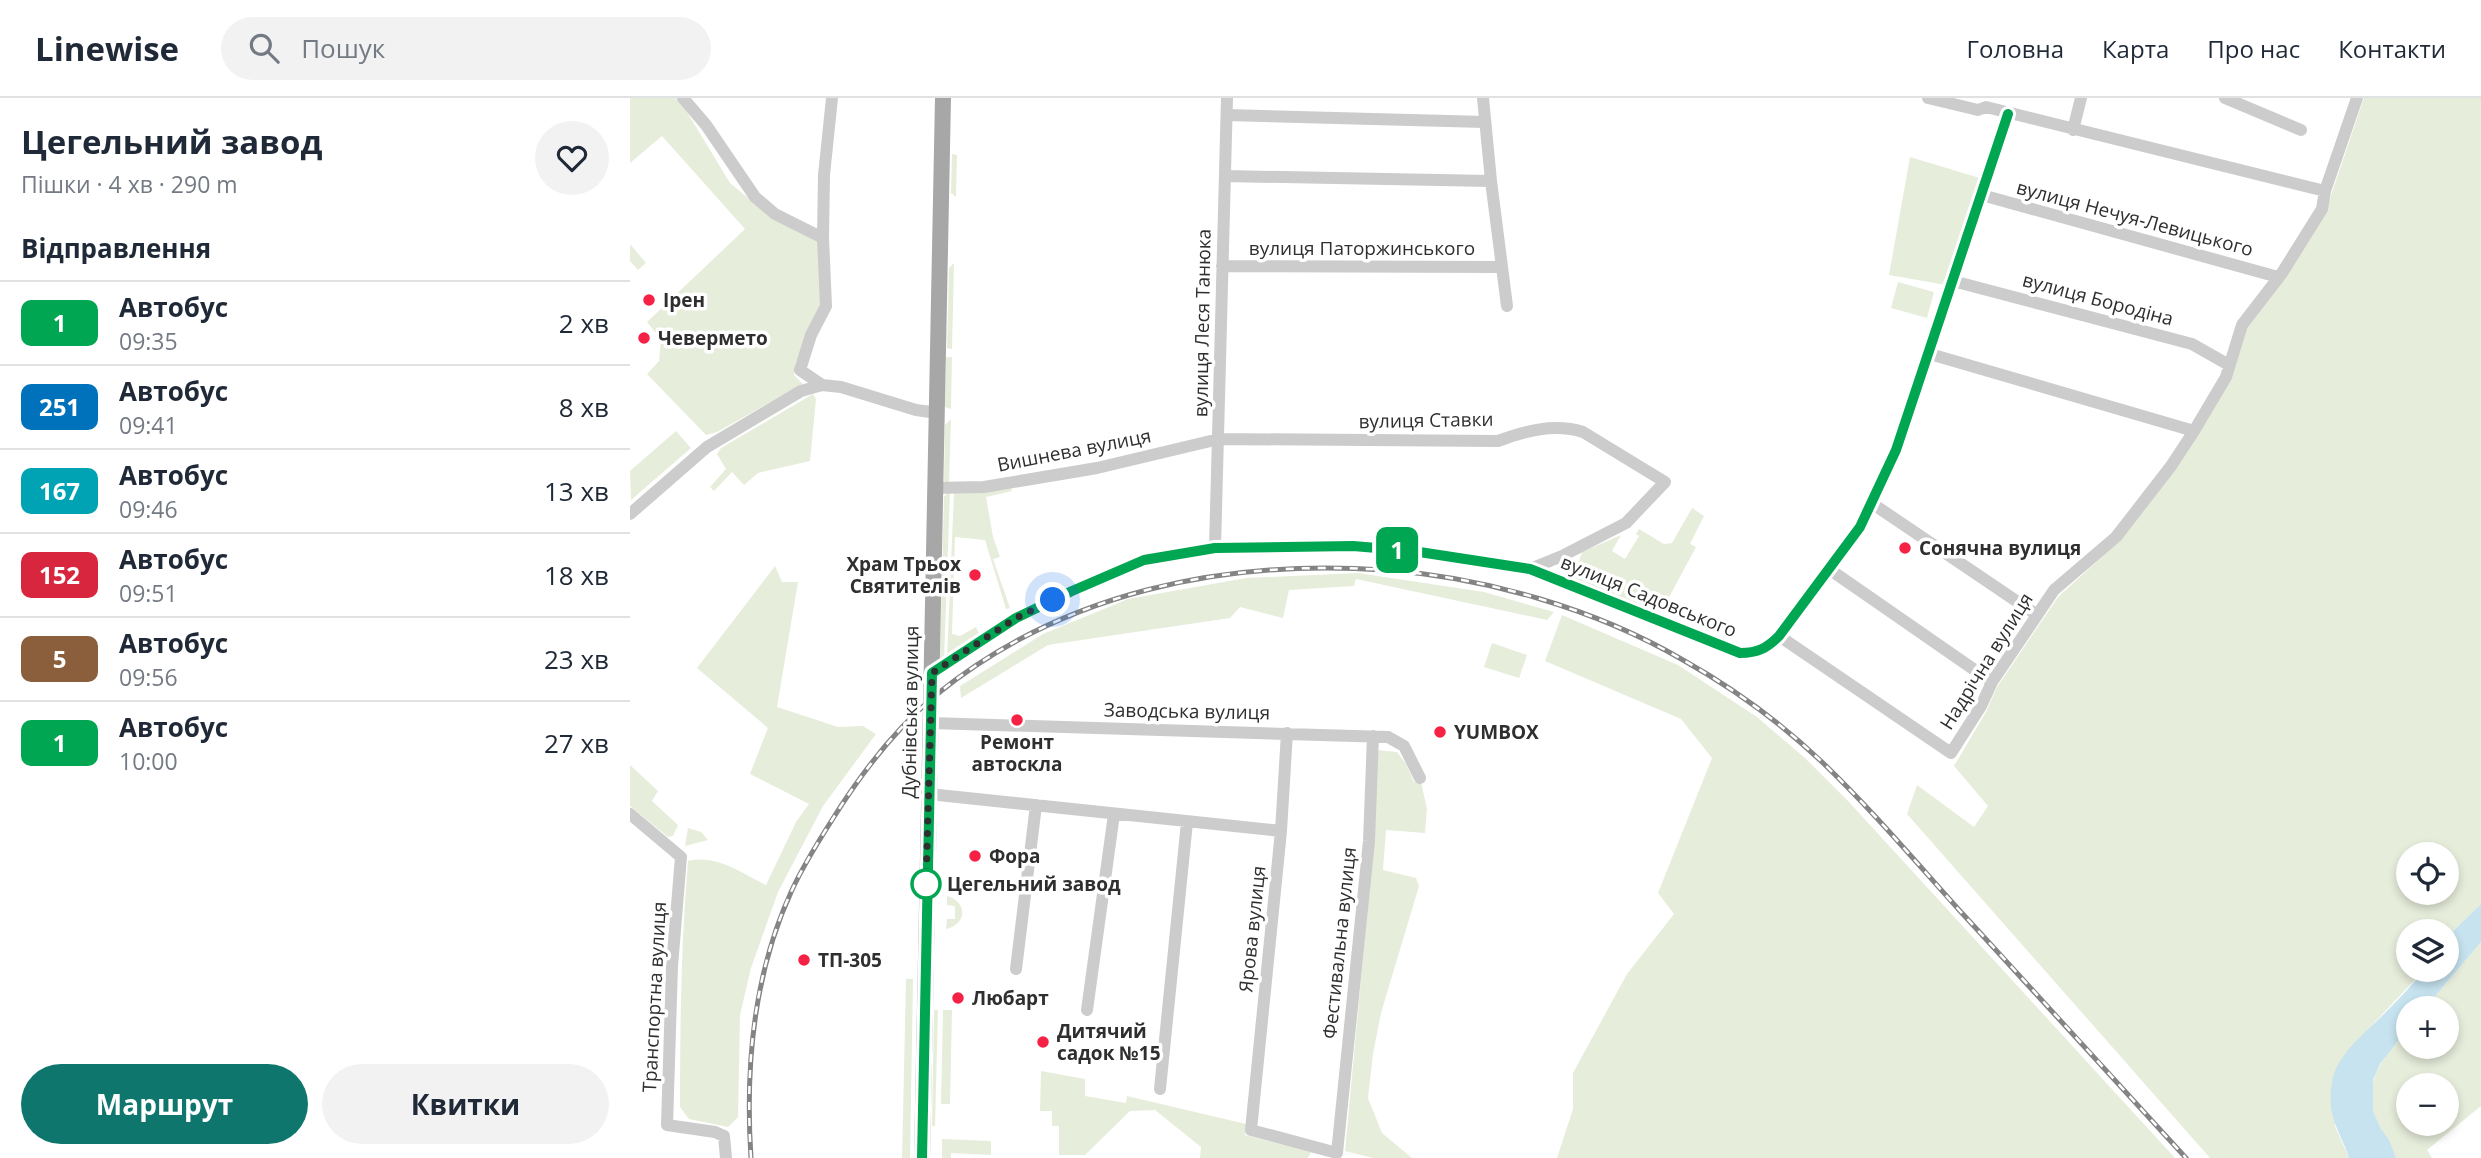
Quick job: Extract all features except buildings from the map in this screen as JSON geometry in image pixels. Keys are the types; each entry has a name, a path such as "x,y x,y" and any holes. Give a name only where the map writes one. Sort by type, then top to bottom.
{"main road":[{"name":"Дубнівська вулиця","path":"922,1158 943,98"}],"street":[{"path":"682,98 706,124 755,197 775,214 823,238"},
{"path":"822,385 800,370 811,335 826,306 824,175 832,98"},
{"name":"вулиця Леся Танюка","path":"1215,548 1227,98"},
{"path":"1483,98 1507,306"},
{"path":"1928,98 1978,110 1987,103 2008,114 2325,191"},
{"path":"2073,130 2081,98"},
{"path":"2225,98 2301,130"},
{"name":"Надрічна вулиця","path":"1779,636 1951,753 1981,706 1992,682 2054,590 2116,537 2171,466 2194,431 2225,377 2242,325 2278,277 2322,209 2325,191 2357,98"},
{"path":"1779,636 1860,527 1873,504 1907,422 2008,114"},
{"path":"1227,115 1485,122"},
{"path":"1225,176 1491,181"},
{"name":"вулиця Нечуя-Левицького","path":"1982,195 2278,277"},
{"name":"вулиця Паторжинського","path":"1222,266 1362,269 1501,267"},
{"name":"вулиця Бородіна","path":"1954,281 2192,344 2229,365"},
{"path":"1930,354 2194,431"},
{"path":"630,514 707,447 801,391 822,385 841,387 916,410 938,413"},
{"name":"вулиця Ставки","path":"1219,439 1497,441 1529,430 1572,428 1665,482 1626,523 1562,556 1530,569"},
{"name":"Вишнева вулиця","path":"934,488 984,487 1097,468 1219,439"},
{"path":"1873,504 2037,615"},
{"name":"вулиця Садовського","path":"932,673 1016,618 1072,591 1144,560 1215,548 1353,546 1413,551 1530,569 1740,653 1754,653 1769,647 1779,636"},
{"path":"1829,569 1992,682"},
{"name":"Заводська вулиця","path":"931,723 1388,737 1404,746 1420,778"},
{"name":"Ярова вулиця","path":"1251,1130 1281,831 1287,733"},
{"name":"Фестивальна вулиця","path":"1251,1130 1337,1153 1369,841 1373,736"},
{"path":"929,794 1281,831"},
{"path":"1016,969 1036,805"},
{"name":"Транспортна вулиця","path":"630,814 681,857 672,966 667,1125 715,1132 724,1136 726,1158"},
{"path":"1087,1010 1114,814"},
{"path":"1160,1089 1187,822"}],"green space":[{"path":"630,98 676,98 730,183 771,217 820,242 823,304 796,362 794,375 803,384 717,432 706,435 647,374 659,361 661,340 647,322 745,229 662,136 630,163"},
{"path":"2364,98 2481,98 2481,904 2459,925 2459,919 2396,919 2396,982 2413,982 2400,996 2396,996 2396,1000 2345,1054 2335,1126 2349,1158 2210,1158 1907,814 1917,785 1974,827 1988,806 1954,766 1986,712 1997,687 2058,597 2117,543 2173,471 2246,327 2324,216"},
{"path":"952,154 957,155 956,197 951,193"},
{"path":"1910,157 1983,179 1946,285 1889,275"},
{"path":"630,244 646,263 638,270 630,261"},
{"path":"954,263 952,349 947,348 949,268"},
{"path":"1898,282 1934,292 1927,318 1891,308"},
{"path":"946,357 952,357 951,409 945,407"},
{"path":"813,394 816,399 810,461 758,473 744,485 732,472 714,491 710,487 726,469 717,454 721,448"},
{"path":"951,419 949,484 944,481 945,425"},
{"path":"676,431 691,448 631,500 630,471"},
{"path":"1011,488 1012,491 986,497 993,537 1000,557 993,559 1010,608 1006,609 985,540 955,537 952,634 960,636 976,627 979,633 947,659 954,492"},
{"path":"950,492 944,661 940,658 944,496"},
{"path":"1692,508 1704,516 1690,544 1696,547 1660,614 1572,582 1582,552 1621,535 1612,551 1625,559 1639,536 1636,534 1639,529 1664,544 1672,543"},
{"path":"775,566 782,582 798,582 777,707 838,727 863,726 876,734 823,806 778,892 751,968 740,1015 738,1117 728,1127 689,1119 680,1107 681,984 688,861 719,862 766,885 796,822 809,804 750,774 768,728 697,668"},
{"path":"1358,573 1484,592 1554,612 1547,620 1356,579 1354,586 1289,590 1283,618 1240,607 1230,618 1048,645 961,698 960,686 1043,634 1128,599 1246,578"},
{"path":"1562,615 1678,665 1757,717 1805,758 1849,802 2175,1158 1557,1158 1573,1109 1573,1073 1627,974 1674,914 1658,893 1712,758 1681,719 1545,661"},
{"path":"1492,643 1527,655 1519,678 1484,667"},
{"path":"1377,750 1397,752 1414,782 1421,782 1427,809 1425,833 1386,830 1383,870 1416,878 1419,886 1381,1013 1368,1098 1382,1133 1412,1158 1373,1158 1345,1151 1374,840"},
{"path":"630,765 658,791 652,801 678,825 673,836 668,837 630,806"},
{"path":"688,828 701,832 708,840 685,846"},
{"path":"947,896 959,903 962,913 958,923 946,929 947,919 955,919 955,906 947,905"},
{"path":"2481,942 2481,1106 2459,1124 2459,1073 2396,1073 2396,1136 2444,1136 2427,1150 2432,1158 2396,1158 2374,1113 2371,1100 2375,1077 2396,1043 2396,1059 2459,1059 2459,996 2435,996 2447,982 2459,982 2459,968"},
{"path":"906,979 913,979 910,1158 902,1158"},
{"path":"934,1010 938,1010 935,1126 932,1126"},
{"path":"943,1010 952,1010 950,1104 941,1104"},
{"path":"1041,1071 1085,1079 1085,1096 1126,1103 1127,1096 1246,1124 1245,1135 1311,1152 1308,1158 1200,1158 1201,1147 1155,1110 1130,1111 1085,1155 1059,1155 1059,1126 1052,1126 1052,1111 1040,1111"},
{"path":"942,1139 991,1141 991,1155 951,1153 951,1158 942,1158"}],"water":[{"path":"2481,904 2481,942 2459,968 2459,925"},
{"path":"2413,982 2447,982 2435,996 2400,996"},
{"path":"2396,1001 2396,1043 2380,1064 2373,1080 2373,1111 2396,1158 2349,1158 2331,1108 2335,1071 2357,1040"}],"railway":[{"path":"751,1158 749,1090 755,1021 760,988 779,922 792,890 816,845 854,786 906,723 936,695 985,660 1037,630 1091,607 1148,590 1206,578 1265,570 1324,568 1422,574 1539,598 1614,625 1702,671 1738,694 1806,748 1858,798 2186,1158"}],"bus line":[{"name":"1","path":"922,1158 932,673 1016,618 1072,591 1144,560 1215,548 1353,546 1413,551 1530,569 1740,653 1754,653 1769,647 1860,527 1873,504 1907,422 2008,114"}],"place":[{"name":"Ірен","path":"649,300"},
{"name":"Чевермето","path":"644,338"},
{"name":"Сонячна вулиця","path":"1905,548"},
{"name":"Храм Трьох Святителів","path":"975,575"},
{"name":"Ремонт автоскла","path":"1017,720"},
{"name":"YUMBOX","path":"1440,732"},
{"name":"Фора","path":"975,856"},
{"name":"Цегельний завод","path":"926,884"},
{"name":"ТП-305","path":"804,960"},
{"name":"Любарт","path":"958,998"},
{"name":"Дитячий садок №15","path":"1043,1042"}],"route":[{"path":"926,884 932,673 1016,618 1053,600"}]}
